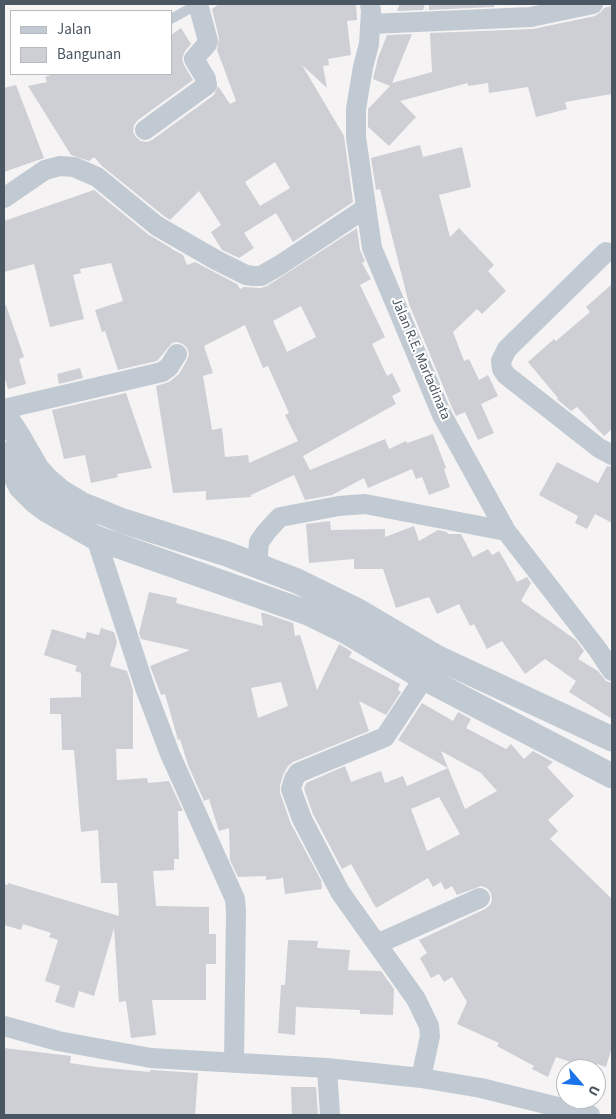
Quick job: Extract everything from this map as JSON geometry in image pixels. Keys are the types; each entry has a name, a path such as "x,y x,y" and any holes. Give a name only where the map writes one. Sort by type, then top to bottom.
{"street":[{"path":"145,130 207,85 206,79 194,59 208,41 198,4"},
{"name":"Jalan R.E. Martadinata","path":"370,4 370,44 363,67 356,109 356,137 372,248 442,415 506,531 598,650 612,672"},
{"path":"371,24 531,16 593,4"},
{"path":"4,198 45,170 60,166 74,167 97,177 157,226 216,260 246,275 253,276 261,276 280,265 366,208"},
{"path":"606,252 506,349 501,361 502,369 506,375 598,448 612,454"},
{"path":"4,408 162,372 169,367 177,354"},
{"path":"4,415 37,469 61,492 74,500 123,521 227,554 297,581 424,678 612,776"},
{"path":"4,454 21,487 35,501 96,538 308,613 352,622 436,657 612,739"},
{"path":"259,567 258,554 260,542 280,517 339,506 365,504 506,531"},
{"path":"96,538 145,688 170,754 235,899 234,1062"},
{"path":"421,1078 430,1036 429,1026 416,999 340,892 302,819 291,789 298,774 305,770 385,737 424,678"},
{"path":"378,944 480,898"},
{"path":"4,1026 58,1041 151,1058 327,1068 421,1078 481,1088 590,1115"},
{"path":"327,1068 330,1115"}],"lane":[{"path":"172,18 198,4"}],"building":[{"path":"219,4 356,4 357,20 347,21 351,55 328,59 329,65 323,66 327,88 302,65 344,136 353,202 293,242 276,213 244,233 254,248 239,258 222,250 211,232 221,225 199,191 170,220 102,166 94,157 89,161 71,155 28,86 47,82 45,77 51,75 172,75 172,34 181,28 191,44 185,51 182,59 193,80 138,120 134,125 133,132 136,137 141,141 147,142 214,95 218,86 230,104 236,101 217,50 219,38 212,9","holes":["275,162 290,188 260,206 245,182"]},
{"path":"400,4 425,4 423,10 397,11"},
{"path":"429,4 494,4 494,7 429,10"},
{"path":"612,6 612,94 565,102 567,109 536,117 528,87 489,93 488,83 468,86 468,83 400,101 416,117 389,146 368,127 368,109 390,86 373,79 378,58 387,35 412,34 392,83 432,72 430,33 533,29 595,16 604,8"},
{"path":"16,85 44,158 4,172 4,88"},
{"path":"420,145 423,157 462,147 471,187 439,195 450,237 459,228 494,265 488,271 506,291 482,314 477,309 453,332 464,361 469,359 479,380 488,375 498,396 481,404 494,433 478,440 465,412 456,416 409,304 380,189 376,190 371,158"},
{"path":"94,190 149,235 183,255 187,265 195,262 237,284 240,289 244,287 261,288 267,286 357,228 360,250 365,261 362,263 371,279 360,285 385,337 372,344 387,376 392,373 401,391 392,396 396,404 303,456 310,470 385,439 389,449 406,441 407,443 433,434 446,468 444,469 450,487 429,495 422,477 416,479 412,469 368,488 364,478 332,495 305,500 294,475 251,495 251,497 206,500 206,491 173,493 156,386 169,382 179,374 189,354 187,348 177,342 172,343 157,361 118,370 105,331 102,332 95,310 123,301 111,263 80,269 81,273 73,275 84,319 50,327 34,264 4,272 4,221","holes":["301,306 316,337 287,352 273,321","245,325 263,368 268,366 289,413 285,415 298,441 249,463 248,455 225,457 222,428 212,430 203,376 213,373 204,346"]},
{"path":"612,284 612,429 604,436 577,407 571,411 559,401 528,362 554,339 556,341 590,312 586,307"},
{"path":"4,305 6,305 24,357 19,359 26,384 8,389 4,376"},
{"path":"80,368 83,378 59,384 57,374"},
{"path":"126,393 152,468 117,474 118,477 91,483 85,455 64,459 52,410"},
{"path":"557,462 598,483 607,466 612,467 612,523 595,514 587,529 575,523 578,516 539,495"},
{"path":"330,521 331,530 385,529 385,537 414,526 419,541 438,530 448,534 461,534 473,557 488,549 492,555 499,551 517,582 527,577 531,583 521,601 576,640 584,651 578,659 598,671 606,681 612,683 612,719 569,692 576,681 545,659 525,674 502,641 487,649 474,624 470,626 459,604 437,614 429,597 396,608 383,569 354,569 354,559 309,563 306,524"},
{"path":"149,592 177,598 176,603 263,626 261,613 264,613 293,623 295,636 300,635 317,690 339,644 352,652 349,657 400,684 398,690 401,692 386,715 359,701 369,731 293,762 288,766 283,775 280,793 291,824 321,880 322,889 285,894 283,878 266,880 266,876 238,877 230,860 229,828 219,831 209,799 204,801 188,765 180,739 178,740 165,694 161,695 150,666 190,650 141,639 139,633","holes":["281,682 288,706 258,718 251,688"]},
{"path":"101,628 114,632 117,642 110,666 127,671 133,690 133,749 116,749 117,780 147,778 148,783 169,781 183,811 178,811 179,859 174,859 174,870 153,871 156,906 209,907 209,934 216,934 216,964 206,964 206,1000 152,1000 156,1035 131,1038 126,1001 119,1002 114,928 94,996 79,991 74,1008 55,1002 60,986 45,981 58,940 49,937 51,933 23,924 21,930 4,925 4,884 8,885 8,883 119,916 117,883 101,883 98,830 81,832 74,750 62,750 61,714 50,714 50,698 81,697 81,673 75,671 77,666 44,655 52,629 85,639 87,632 99,635"},
{"path":"422,703 453,721 458,712 471,719 466,728 506,749 511,744 524,759 533,751 553,762 547,767 574,796 548,820 558,831 550,839 612,899 612,1047 606,1067 606,1059 562,1059 556,1057 548,1077 532,1069 534,1066 497,1046 499,1043 457,1024 467,1002 452,977 444,982 439,974 431,978 420,958 427,953 419,940 485,909 492,900 491,893 487,888 481,886 457,895 452,886 445,890 441,882 433,887 428,878 376,908 351,864 342,869 313,814 304,789 306,783 345,766 351,782 381,771 385,783 403,776 407,786 448,768 398,740","holes":["441,751 481,773 497,791 465,809","439,797 460,834 427,851 411,809"]},
{"path":"288,940 318,941 317,948 350,950 348,970 381,971 394,989 393,1015 360,1014 360,1010 296,1007 295,1035 278,1033 281,985 285,985"},
{"path":"4,1048 71,1056 70,1063 97,1067 150,1072 150,1070 198,1073 195,1115 4,1115"},
{"path":"291,1087 316,1087 318,1115 292,1115"}]}
